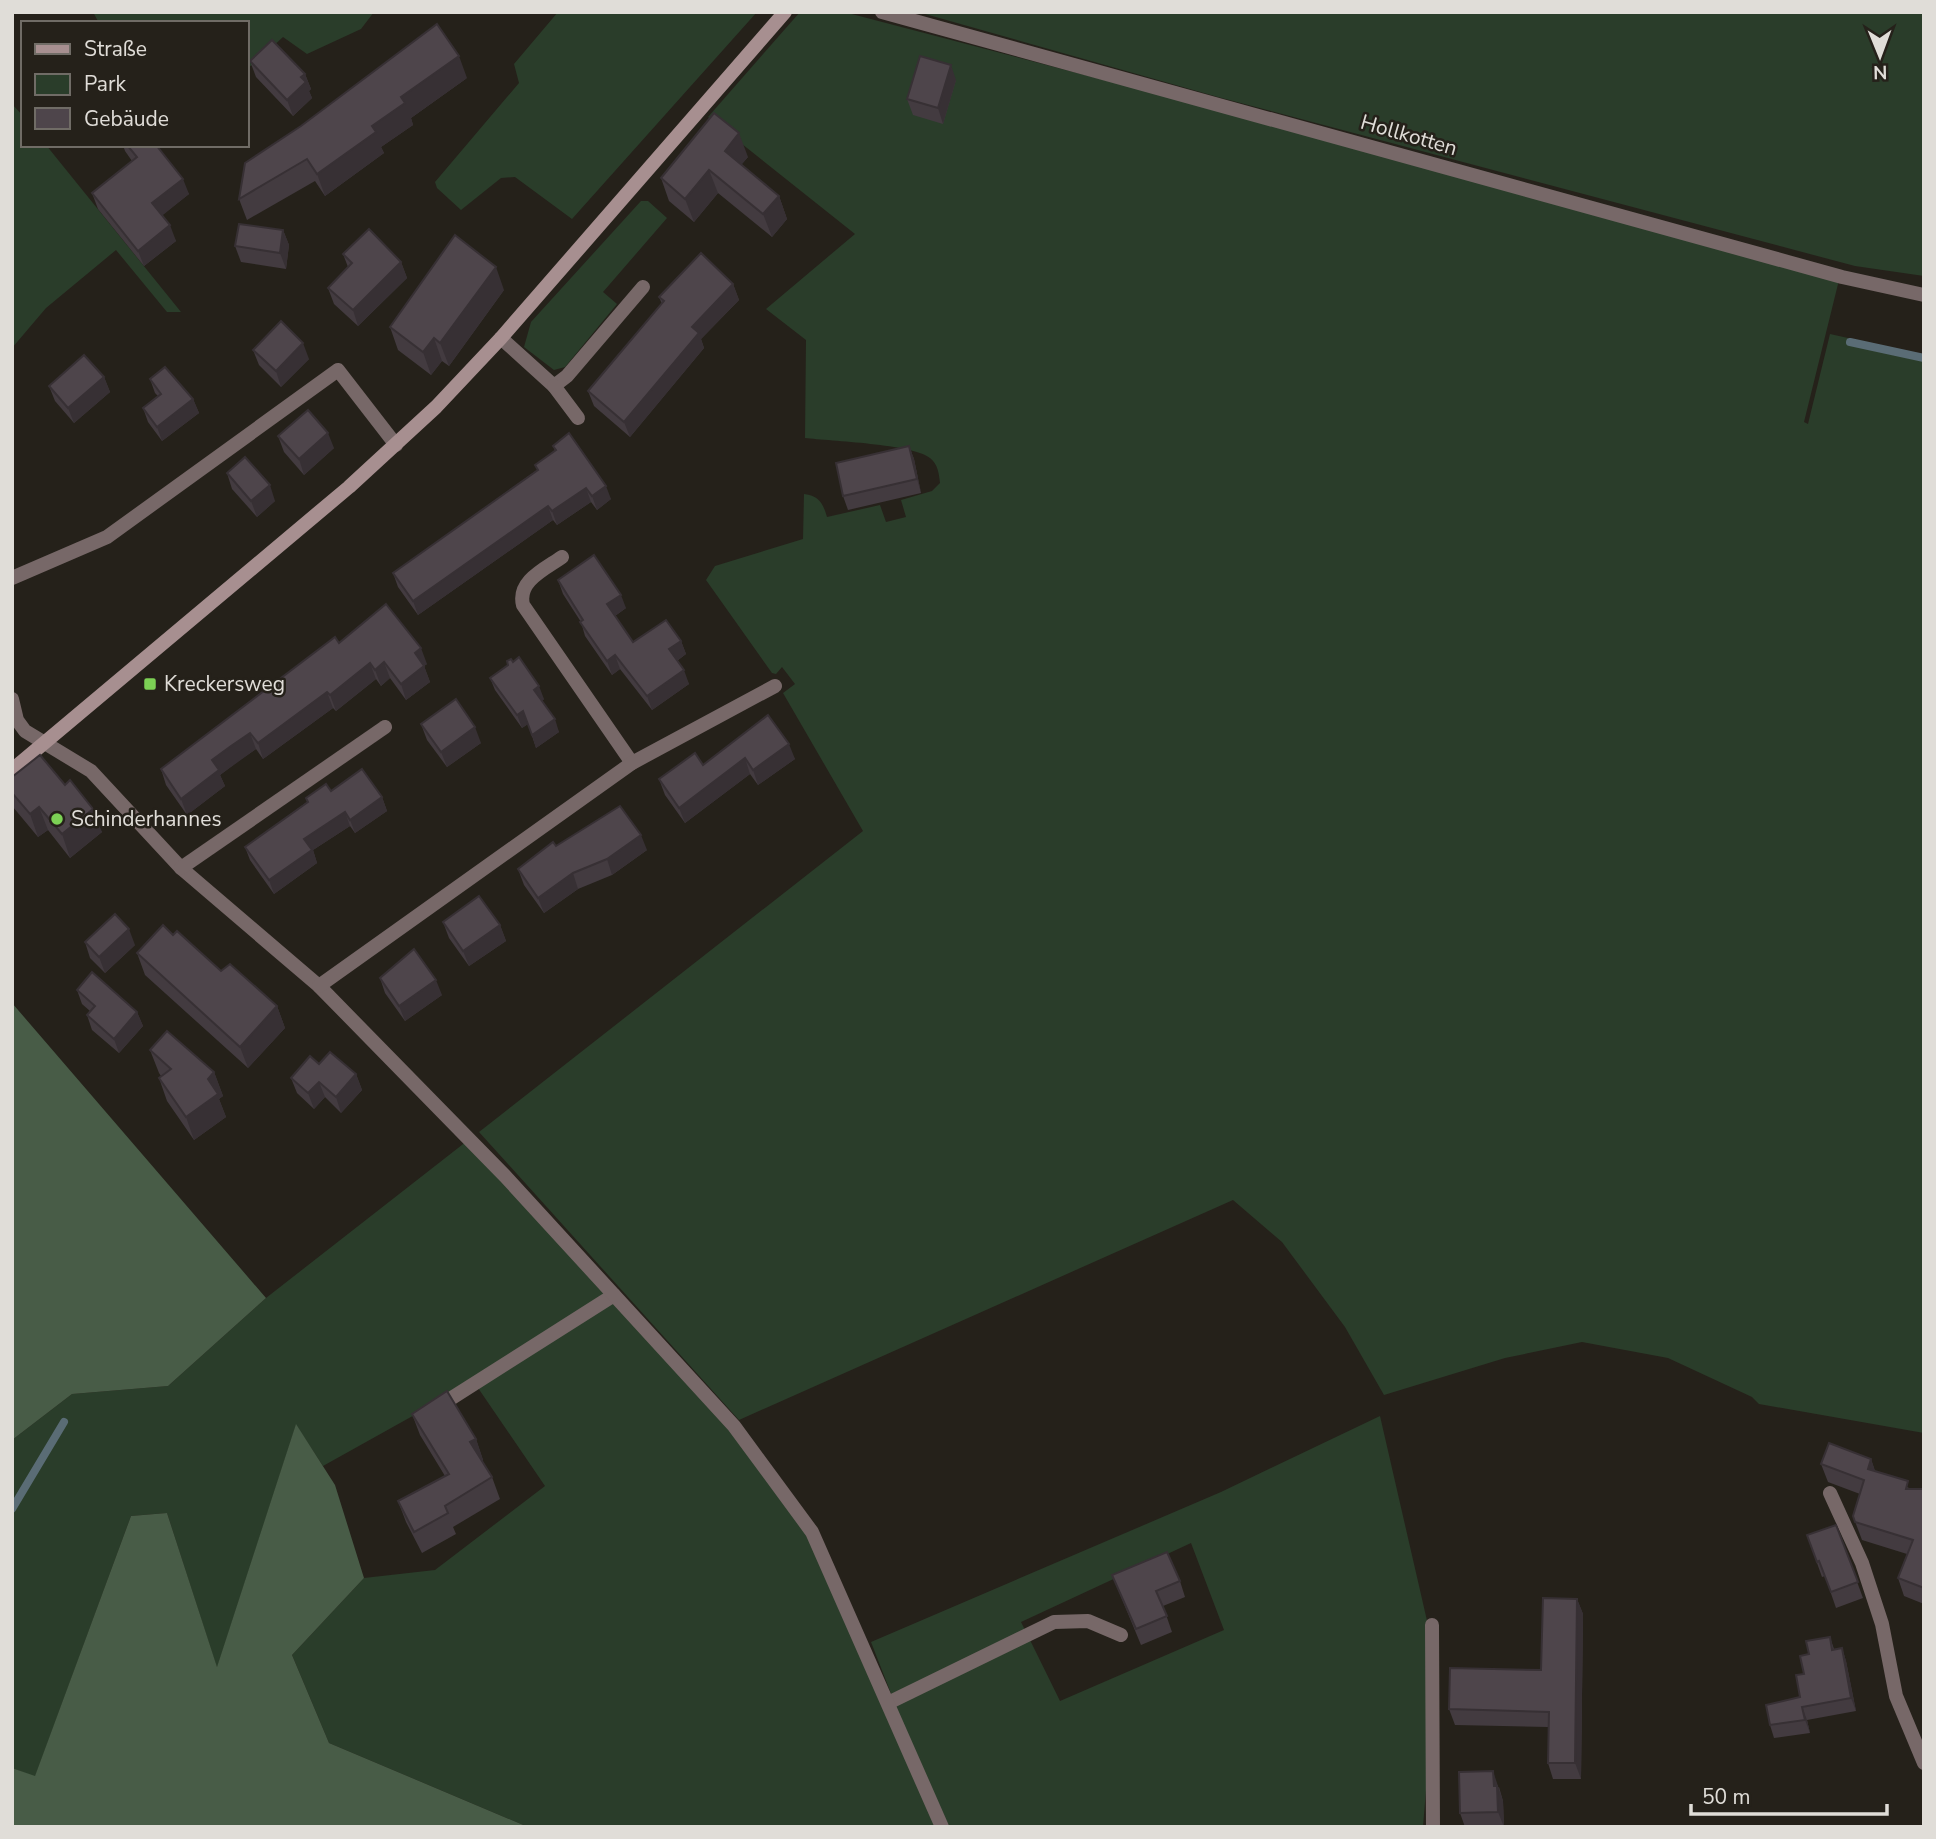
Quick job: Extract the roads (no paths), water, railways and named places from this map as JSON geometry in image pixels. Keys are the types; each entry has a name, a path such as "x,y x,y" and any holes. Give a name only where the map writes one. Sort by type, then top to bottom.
{"main road":[{"path":"12,770 396,445 501,338 785,12"}],"street":[{"name":"Hollkotten","path":"883,12 1842,277 1924,295"},
{"path":"554,386 567,376 643,287"},
{"path":"501,338 554,386 578,418"},
{"path":"12,578 107,537 338,370 396,445"},
{"path":"562,557 531,578 521,597 523,605 632,763"},
{"path":"319,986 632,763 775,686"},
{"path":"12,699 17,720 25,731 92,771 180,868 319,986 505,1176 734,1426 812,1532 942,1827"},
{"path":"180,868 385,727"},
{"path":"423,1416 614,1296"},
{"path":"1830,1493 1862,1563 1882,1624 1896,1696 1924,1763"},
{"path":"888,1703 1054,1622 1088,1621 1121,1635"},
{"path":"1432,1625 1433,1827"}],"waterway":[{"path":"1850,342 1924,358"},
{"path":"12,1509 64,1422"}],"place":[{"name":"Kreckersweg","path":"150,684"},
{"name":"Schinderhannes","path":"57,819"}]}
